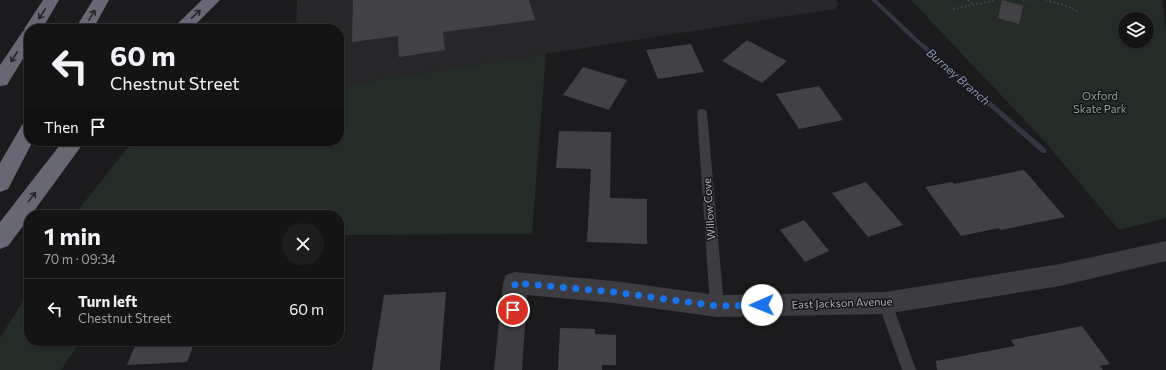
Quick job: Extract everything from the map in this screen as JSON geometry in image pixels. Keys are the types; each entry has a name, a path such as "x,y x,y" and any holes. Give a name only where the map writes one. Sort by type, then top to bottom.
{"highway":[{"path":"36,24 51,0"},
{"path":"87,24 101,0"},
{"path":"186,24 212,0"},
{"path":"0,80 24,43"},
{"path":"0,183 24,139"},
{"path":"0,239 71,146"}],"street":[{"name":"East Jackson Avenue","path":"508,370 515,283 614,292 717,306 885,303 1060,275 1166,251"}],"lane":[{"name":"Willow Cove","path":"702,113 717,306"},
{"path":"885,303 909,370"}],"path":[{"path":"968,0 973,5"},
{"path":"953,9 996,0"},
{"path":"1022,0 1029,0"},
{"path":"1046,0 1064,5 1078,12"}],"shaded area":[{"path":"297,0 836,0 839,3 835,9 344,85 344,24 296,24"}],"green space":[{"name":"Oxford Skate Park","path":"911,0 1162,0 1166,32 1166,218 1119,230 1046,143"},
{"path":"546,54 532,234 344,235 344,210 79,210 129,146 344,146 344,85"},
{"path":"24,299 24,346 78,346 61,370 0,370 0,338"}],"building":[{"path":"353,0 529,0 535,20 443,32 445,50 399,57 398,36 352,42"},
{"path":"1002,0 1023,6 1019,24 998,18"},
{"path":"747,40 787,61 762,83 722,61"},
{"path":"691,44 704,72 658,79 646,50"},
{"path":"583,67 627,80 609,110 563,95"},
{"path":"819,86 843,120 799,129 776,94"},
{"path":"559,131 611,132 610,198 647,199 647,244 587,242 591,169 556,168"},
{"path":"1024,170 1065,217 961,236 925,187 952,182 954,184"},
{"path":"866,182 903,225 868,237 832,193"},
{"path":"804,220 829,251 805,262 780,230"},
{"path":"446,292 440,370 372,370 384,295"},
{"path":"1082,326 1110,364 1100,366 1103,370 937,370 936,361 1015,346 1011,340"},
{"path":"560,328 595,329 595,334 616,335 616,365 602,365 602,370 558,370"},
{"path":"135,346 193,346 187,362 127,365"}],"waterway":[{"name":"Burney Branch","path":"874,0 915,39 1044,151"}],"route":[{"path":"513,310 515,283 614,292 717,306 762,305"}]}
